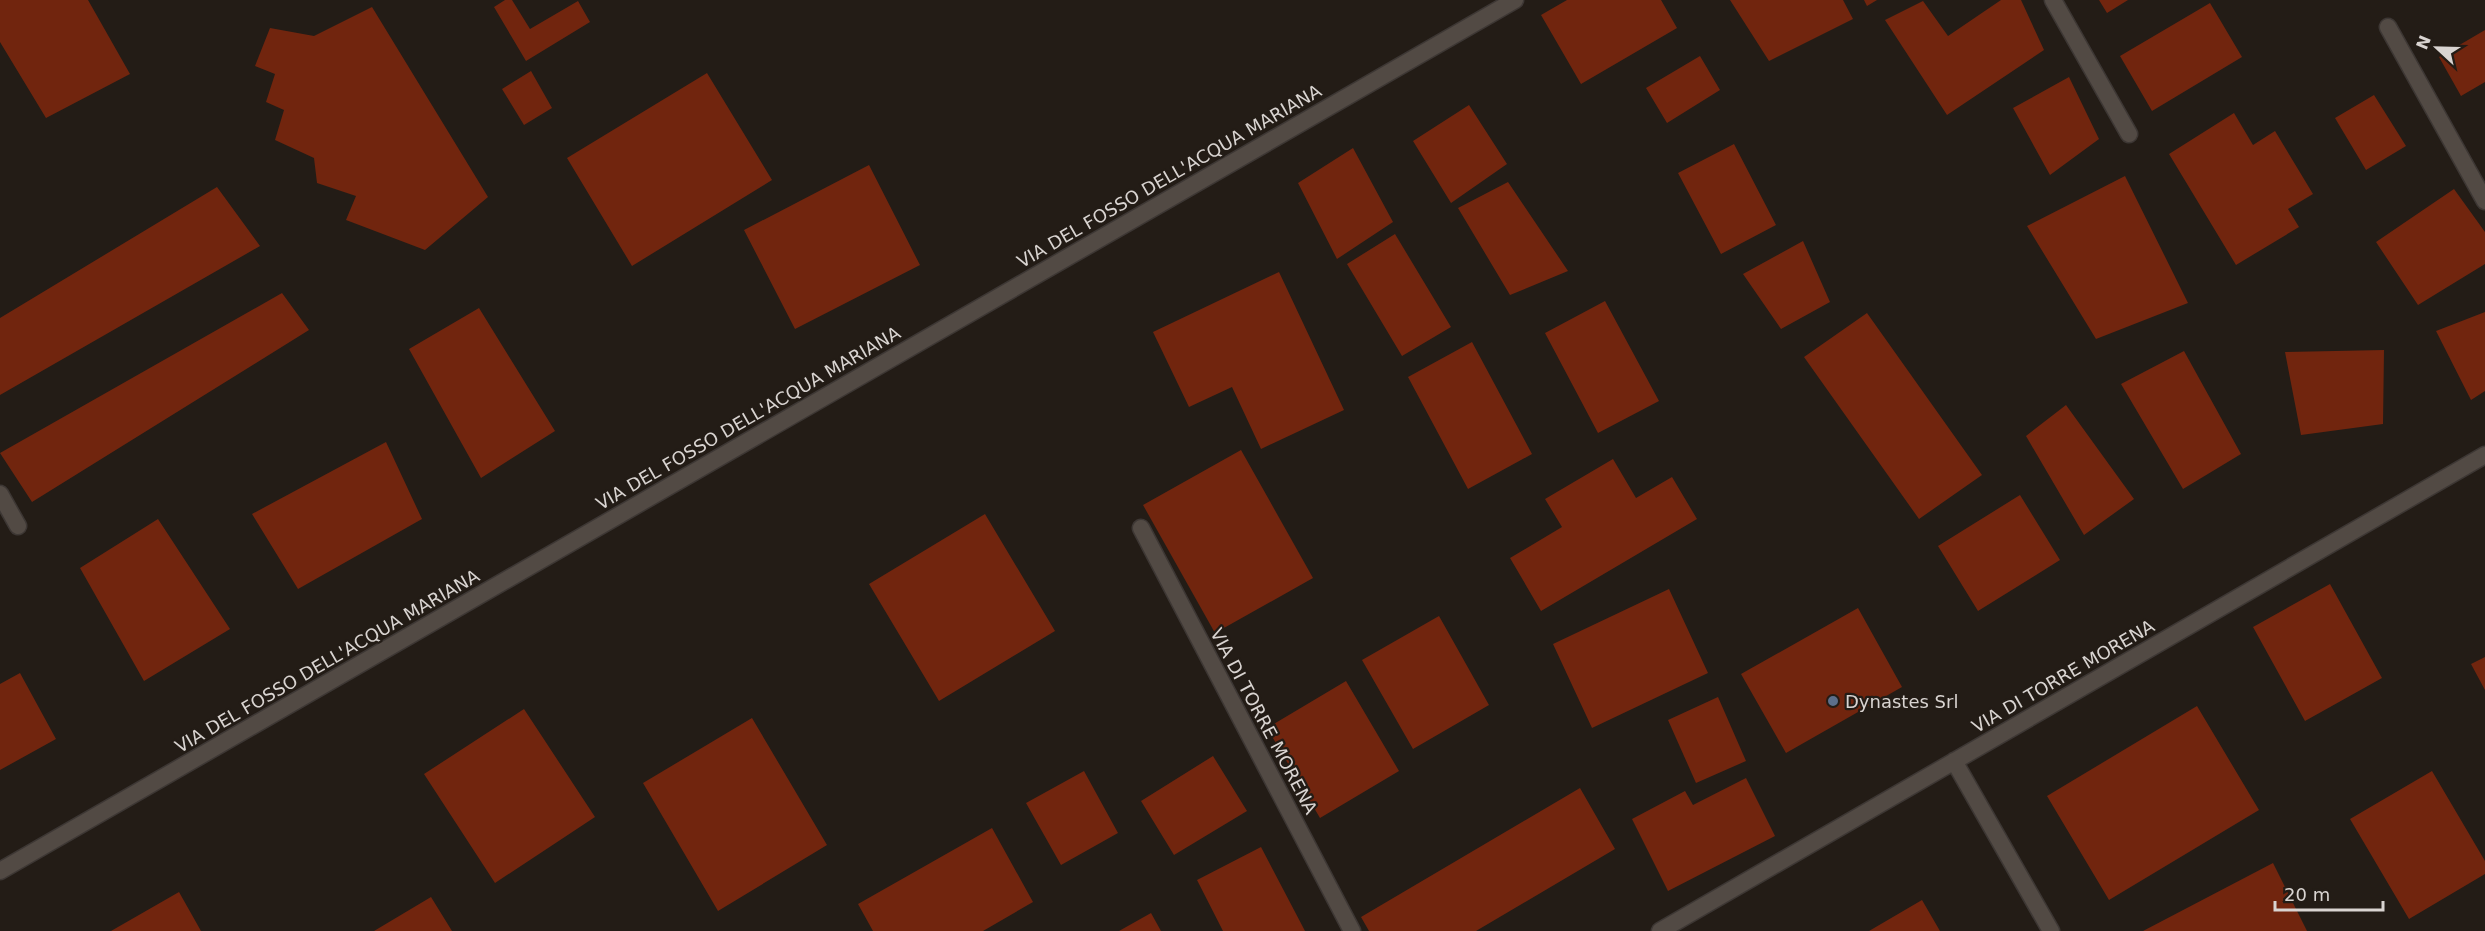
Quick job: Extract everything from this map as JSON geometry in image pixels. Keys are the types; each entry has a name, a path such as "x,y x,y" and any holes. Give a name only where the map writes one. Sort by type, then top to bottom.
{"street":[{"name":"VIA DEL FOSSO DELL'ACQUA MARIANA","path":"0,871 1515,0"},
{"path":"2053,0 2129,134"},
{"path":"2388,27 2485,201"},
{"name":"VIA DI TORRE MORENA","path":"1660,931 2485,455"},
{"path":"0,494 18,526"},
{"name":"VIA DI TORRE MORENA","path":"1142,528 1352,931"},
{"path":"1954,761 2051,931"}],"building":[{"path":"0,0 88,0 130,74 46,118 0,42"},
{"path":"505,0 512,0 530,29 578,1 590,22 526,61 494,7"},
{"path":"1567,0 1661,0 1677,28 1581,84 1541,15"},
{"path":"1730,0 1843,0 1853,19 1769,61"},
{"path":"1864,0 1877,0 1867,6"},
{"path":"2001,0 2021,0 2044,50 1947,115 1885,20 1923,1 1948,36"},
{"path":"2099,0 2128,0 2107,13"},
{"path":"2210,3 2242,57 2152,111 2120,56"},
{"path":"372,7 488,197 425,250 346,220 356,196 317,183 314,158 275,140 284,110 266,102 275,74 255,66 270,28 314,36"},
{"path":"2485,30 2485,82 2461,96 2439,57"},
{"path":"1700,56 1720,90 1667,123 1646,88"},
{"path":"531,71 552,108 524,125 502,89"},
{"path":"707,73 772,180 632,266 567,158"},
{"path":"2069,77 2099,139 2050,175 2013,108"},
{"path":"2374,95 2406,146 2366,170 2335,118"},
{"path":"1469,105 1507,164 1451,203 1413,141"},
{"path":"2234,113 2253,145 2275,131 2313,194 2288,209 2299,227 2236,265 2169,154"},
{"path":"1734,144 1776,225 1721,254 1678,173"},
{"path":"1353,148 1393,222 1337,259 1298,183"},
{"path":"869,165 920,265 795,329 744,230"},
{"path":"2125,176 2188,303 2096,339 2027,226"},
{"path":"1508,182 1568,271 1510,295 1458,208"},
{"path":"217,187 260,246 0,395 0,318"},
{"path":"2454,189 2485,232 2485,264 2418,305 2376,242"},
{"path":"1395,234 1451,327 1402,356 1347,264"},
{"path":"1803,241 1830,302 1781,329 1743,274"},
{"path":"1279,272 1344,410 1261,449 1232,387 1189,407 1153,332"},
{"path":"282,293 309,330 32,502 0,453"},
{"path":"1605,301 1659,401 1598,433 1545,333"},
{"path":"479,308 555,431 481,478 409,349"},
{"path":"2485,312 2485,391 2471,400 2436,331"},
{"path":"1867,313 1982,475 1919,519 1804,357"},
{"path":"1472,342 1532,454 1468,489 1408,377"},
{"path":"2384,350 2383,424 2301,435 2285,352"},
{"path":"2184,351 2241,454 2183,489 2121,384"},
{"path":"2066,405 2134,499 2084,535 2026,436"},
{"path":"386,442 422,519 298,589 252,514"},
{"path":"1241,450 1313,578 1215,633 1143,505"},
{"path":"1613,459 1636,498 1672,477 1697,519 1541,611 1510,558 1562,527 1545,499"},
{"path":"2020,495 2060,560 1978,611 1938,546"},
{"path":"985,514 1055,631 939,701 869,584"},
{"path":"158,519 230,629 144,681 80,568"},
{"path":"2330,584 2382,678 2305,721 2253,627"},
{"path":"1669,589 1708,673 1592,728 1553,644"},
{"path":"1858,608 1902,687 1786,753 1741,674"},
{"path":"1439,616 1489,705 1413,749 1362,660"},
{"path":"2485,657 2485,690 2471,664"},
{"path":"20,673 56,739 0,770 0,684"},
{"path":"1346,681 1399,771 1320,818 1267,728"},
{"path":"1718,697 1746,761 1696,783 1668,720"},
{"path":"2197,706 2259,810 2109,900 2047,796"},
{"path":"524,709 595,817 495,883 424,774"},
{"path":"752,718 827,845 718,911 643,783"},
{"path":"1213,756 1247,811 1174,855 1141,801"},
{"path":"1084,771 1118,833 1061,865 1026,803"},
{"path":"2432,771 2485,861 2485,874 2409,919 2350,819"},
{"path":"1746,778 1775,836 1668,891 1632,819 1685,791 1693,805"},
{"path":"1580,788 1615,849 1476,931 1369,931 1361,917"},
{"path":"992,828 1033,902 983,931 873,931 858,904"},
{"path":"1261,847 1305,931 1223,931 1197,880"},
{"path":"2273,863 2307,931 2143,931"},
{"path":"179,892 201,931 111,931"},
{"path":"431,897 452,931 374,931"},
{"path":"1922,900 1940,931 1869,931"},
{"path":"1151,913 1161,931 1119,931"}],"place":[{"name":"Dynastes Srl","path":"1833,701"}]}
